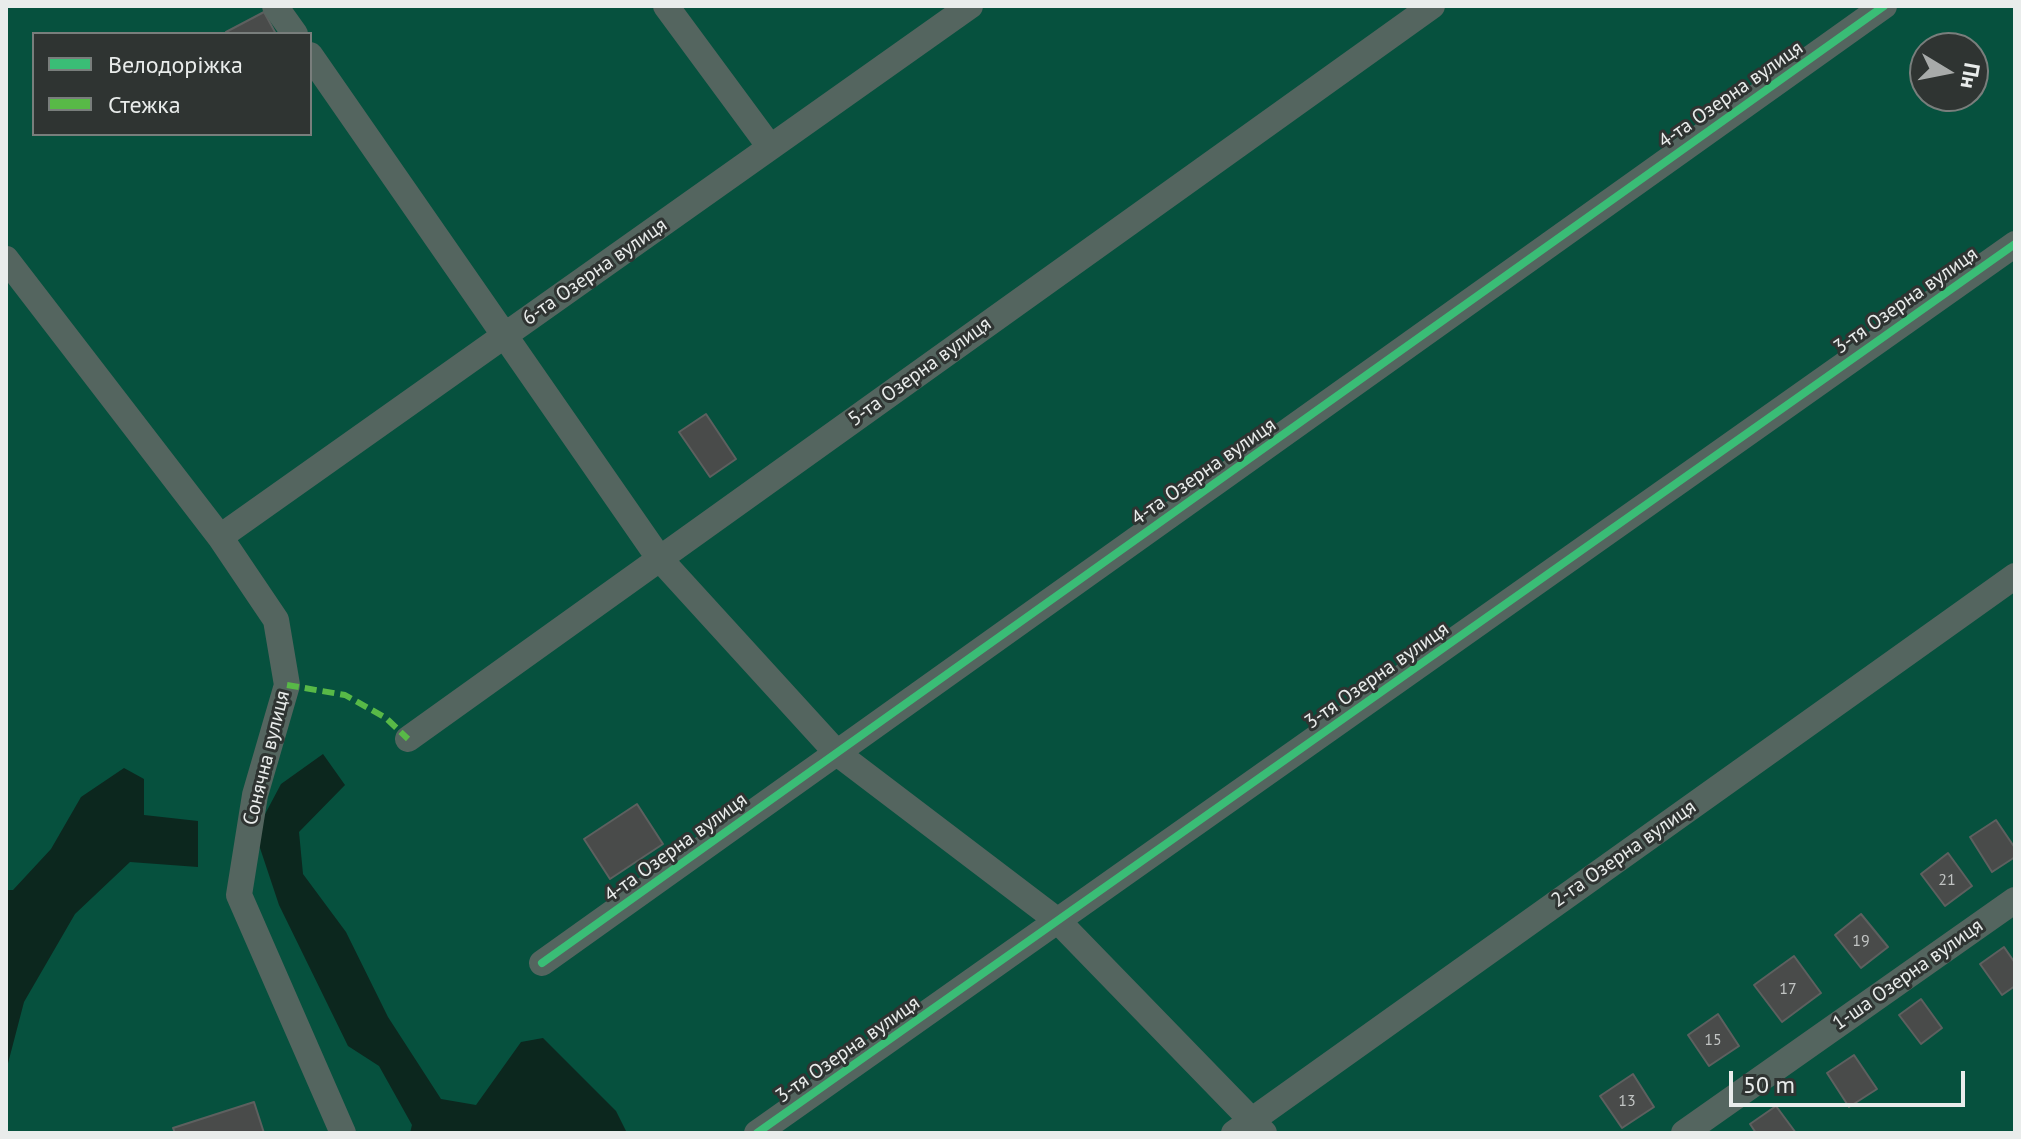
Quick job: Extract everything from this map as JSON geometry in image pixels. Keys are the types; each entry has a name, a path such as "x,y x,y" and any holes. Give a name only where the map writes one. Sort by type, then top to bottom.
{"street":[{"path":"275,6 294,32"},
{"path":"666,6 770,147"},
{"name":"6-та Озерна вулиця","path":"220,537 970,6"},
{"name":"5-та Озерна вулиця","path":"408,739 1432,6"},
{"name":"4-та Озерна вулиця","path":"542,963 1884,6"},
{"path":"312,58 659,558 837,753 1058,921 1250,1129"},
{"name":"3-тя Озерна вулиця","path":"757,1133 2015,244"},
{"name":"Сонячна вулиця","path":"6,259 220,537 276,620 287,685 255,795 239,895 343,1133"},
{"name":"2-га Озерна вулиця","path":"1250,1129 2015,576"},
{"name":"1-ша Озерна вулиця","path":"1684,1133 2015,900"}],"green space":[{"path":"6,6 2015,6 2015,1133 6,1133"}],"shaded area":[{"path":"323,754 345,785 299,832 303,874 346,932 388,1017 441,1099 476,1105 521,1042 543,1038 616,1111 627,1133 410,1133 412,1125 379,1066 348,1046 279,905 255,833 281,784"},
{"path":"124,768 144,779 144,815 198,821 198,867 130,862 75,914 24,1002 6,1071 6,890 13,890 51,849 81,797"}],"building":[{"path":"264,12 275,32 226,32"},
{"path":"706,414 736,459 710,477 679,432"},
{"path":"637,804 663,844 610,879 584,839"},
{"path":"1996,820 2015,848 2015,857 1992,872 1970,837"},
{"path":"1948,853 1972,886 1945,906 1921,874"},
{"path":"1861,914 1888,947 1861,968 1835,935"},
{"path":"2004,947 2015,963 2015,986 2002,995 1980,964"},
{"path":"1794,956 1821,993 1782,1022 1754,985"},
{"path":"1921,999 1942,1028 1921,1044 1899,1015"},
{"path":"1718,1014 1739,1046 1709,1066 1688,1035"},
{"path":"1854,1055 1877,1089 1849,1107 1827,1073"},
{"path":"1633,1074 1654,1107 1622,1128 1600,1096"},
{"path":"254,1102 264,1133 175,1133 173,1128"},
{"path":"1776,1106 1796,1133 1756,1133 1750,1124"}],"marked path":[{"path":"287,685 345,695 386,718 408,739"}],"cycle path":[{"path":"542,963 1884,6"},
{"path":"757,1133 2015,244"}]}
